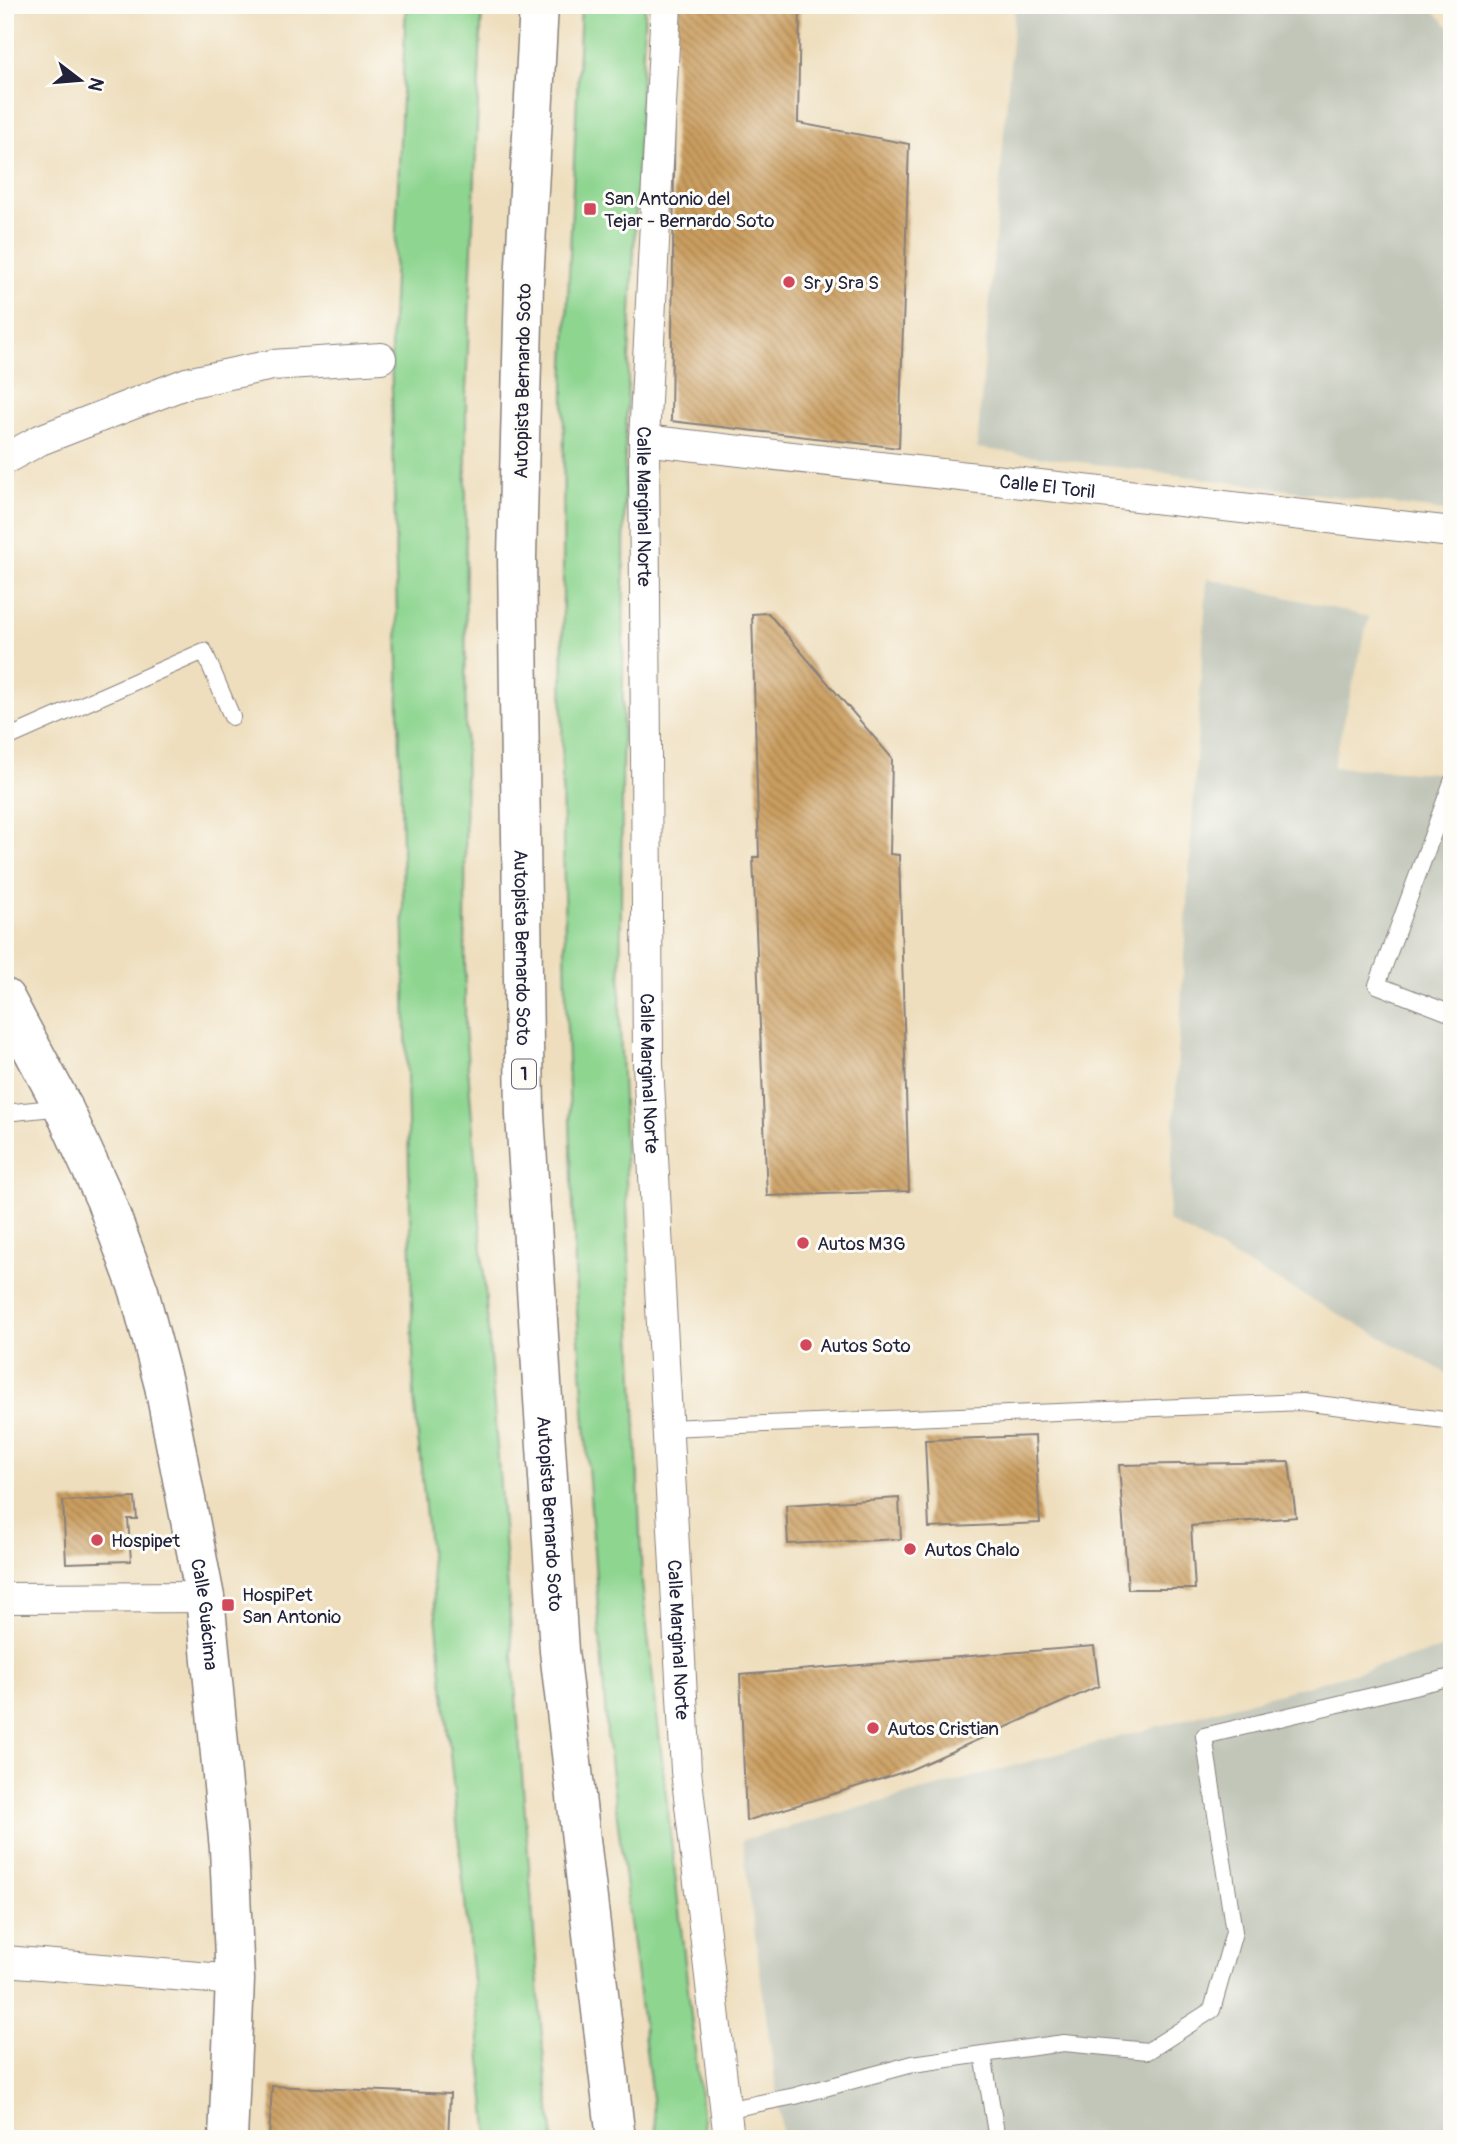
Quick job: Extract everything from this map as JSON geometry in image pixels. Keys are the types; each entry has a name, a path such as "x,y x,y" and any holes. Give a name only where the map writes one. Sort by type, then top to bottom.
{"main road":[{"name":"Autopista Bernardo Soto","path":"539,5 524,283 517,557 525,1115 559,1651 616,2139"},
{"name":"Calle Guácima","path":"5,998 63,1107 105,1199 139,1292 164,1386 205,1597 229,1849 236,1980 228,2139"}],"street":[{"name":"Calle Marginal Norte","path":"666,5 644,440 648,1064 686,1771 727,2125"},
{"path":"5,459 40,440 187,383 272,365 381,358"},
{"name":"Calle El Toril","path":"644,440 1452,532"},
{"path":"5,1598 205,1597"},
{"path":"5,1961 236,1980"}],"lane":[{"path":"5,739 204,651 232,717"},
{"path":"1452,782 1377,985 1452,1014"},
{"path":"5,1113 63,1107"},
{"path":"667,1428 1302,1402 1452,1421"},
{"path":"727,2125 795,2096 913,2064 1064,2043 1148,2051 1212,2010 1234,1933 1204,1736 1452,1677"},
{"path":"983,2054 997,2139"}],"shaded area":[{"path":"1015,5 1428,5 1452,30 1452,512 977,448"},
{"path":"1207,578 1369,617 1333,767 1452,774 1452,1376 1168,1221"},
{"path":"1452,1646 1452,2139 783,2139 742,1840"}],"green space":[{"path":"406,5 482,5 466,394 465,1027 544,2063 554,2139 489,2139 414,1398 391,345"},
{"path":"581,5 645,5 625,447 620,1025 642,1583 705,2139 657,2139 607,1735 576,1297 562,778 564,387"}],"building":[{"name":"Sr y Sra S","path":"676,5 800,5 798,123 909,144 899,448 671,421"},
{"path":"768,613 892,758 890,854 899,855 909,1191 767,1196 753,857 759,857 752,614"},
{"path":"1035,1436 1040,1523 929,1528 925,1440"},
{"path":"1289,1462 1296,1517 1191,1526 1195,1589 1128,1589 1119,1465"},
{"name":"Hospipet","path":"135,1498 137,1519 128,1519 131,1561 66,1563 63,1501"},
{"path":"899,1498 901,1539 788,1544 786,1505"},
{"name":"Autos Cristian","path":"1094,1646 1099,1686 910,1770 746,1821 740,1675"},
{"path":"272,2086 450,2094 448,2139 269,2139"}],"place":[{"name":"San Antonio del Tejar - Bernardo Soto","path":"590,209"},
{"name":"Sr y Sra S","path":"789,282"},
{"name":"Autos M3G","path":"803,1243"},
{"name":"Autos Soto","path":"806,1345"},
{"name":"Hospipet","path":"97,1540"},
{"name":"Autos Chalo","path":"910,1549"},
{"name":"HospiPet San Antonio","path":"228,1605"},
{"name":"Autos Cristian","path":"873,1728"}]}
